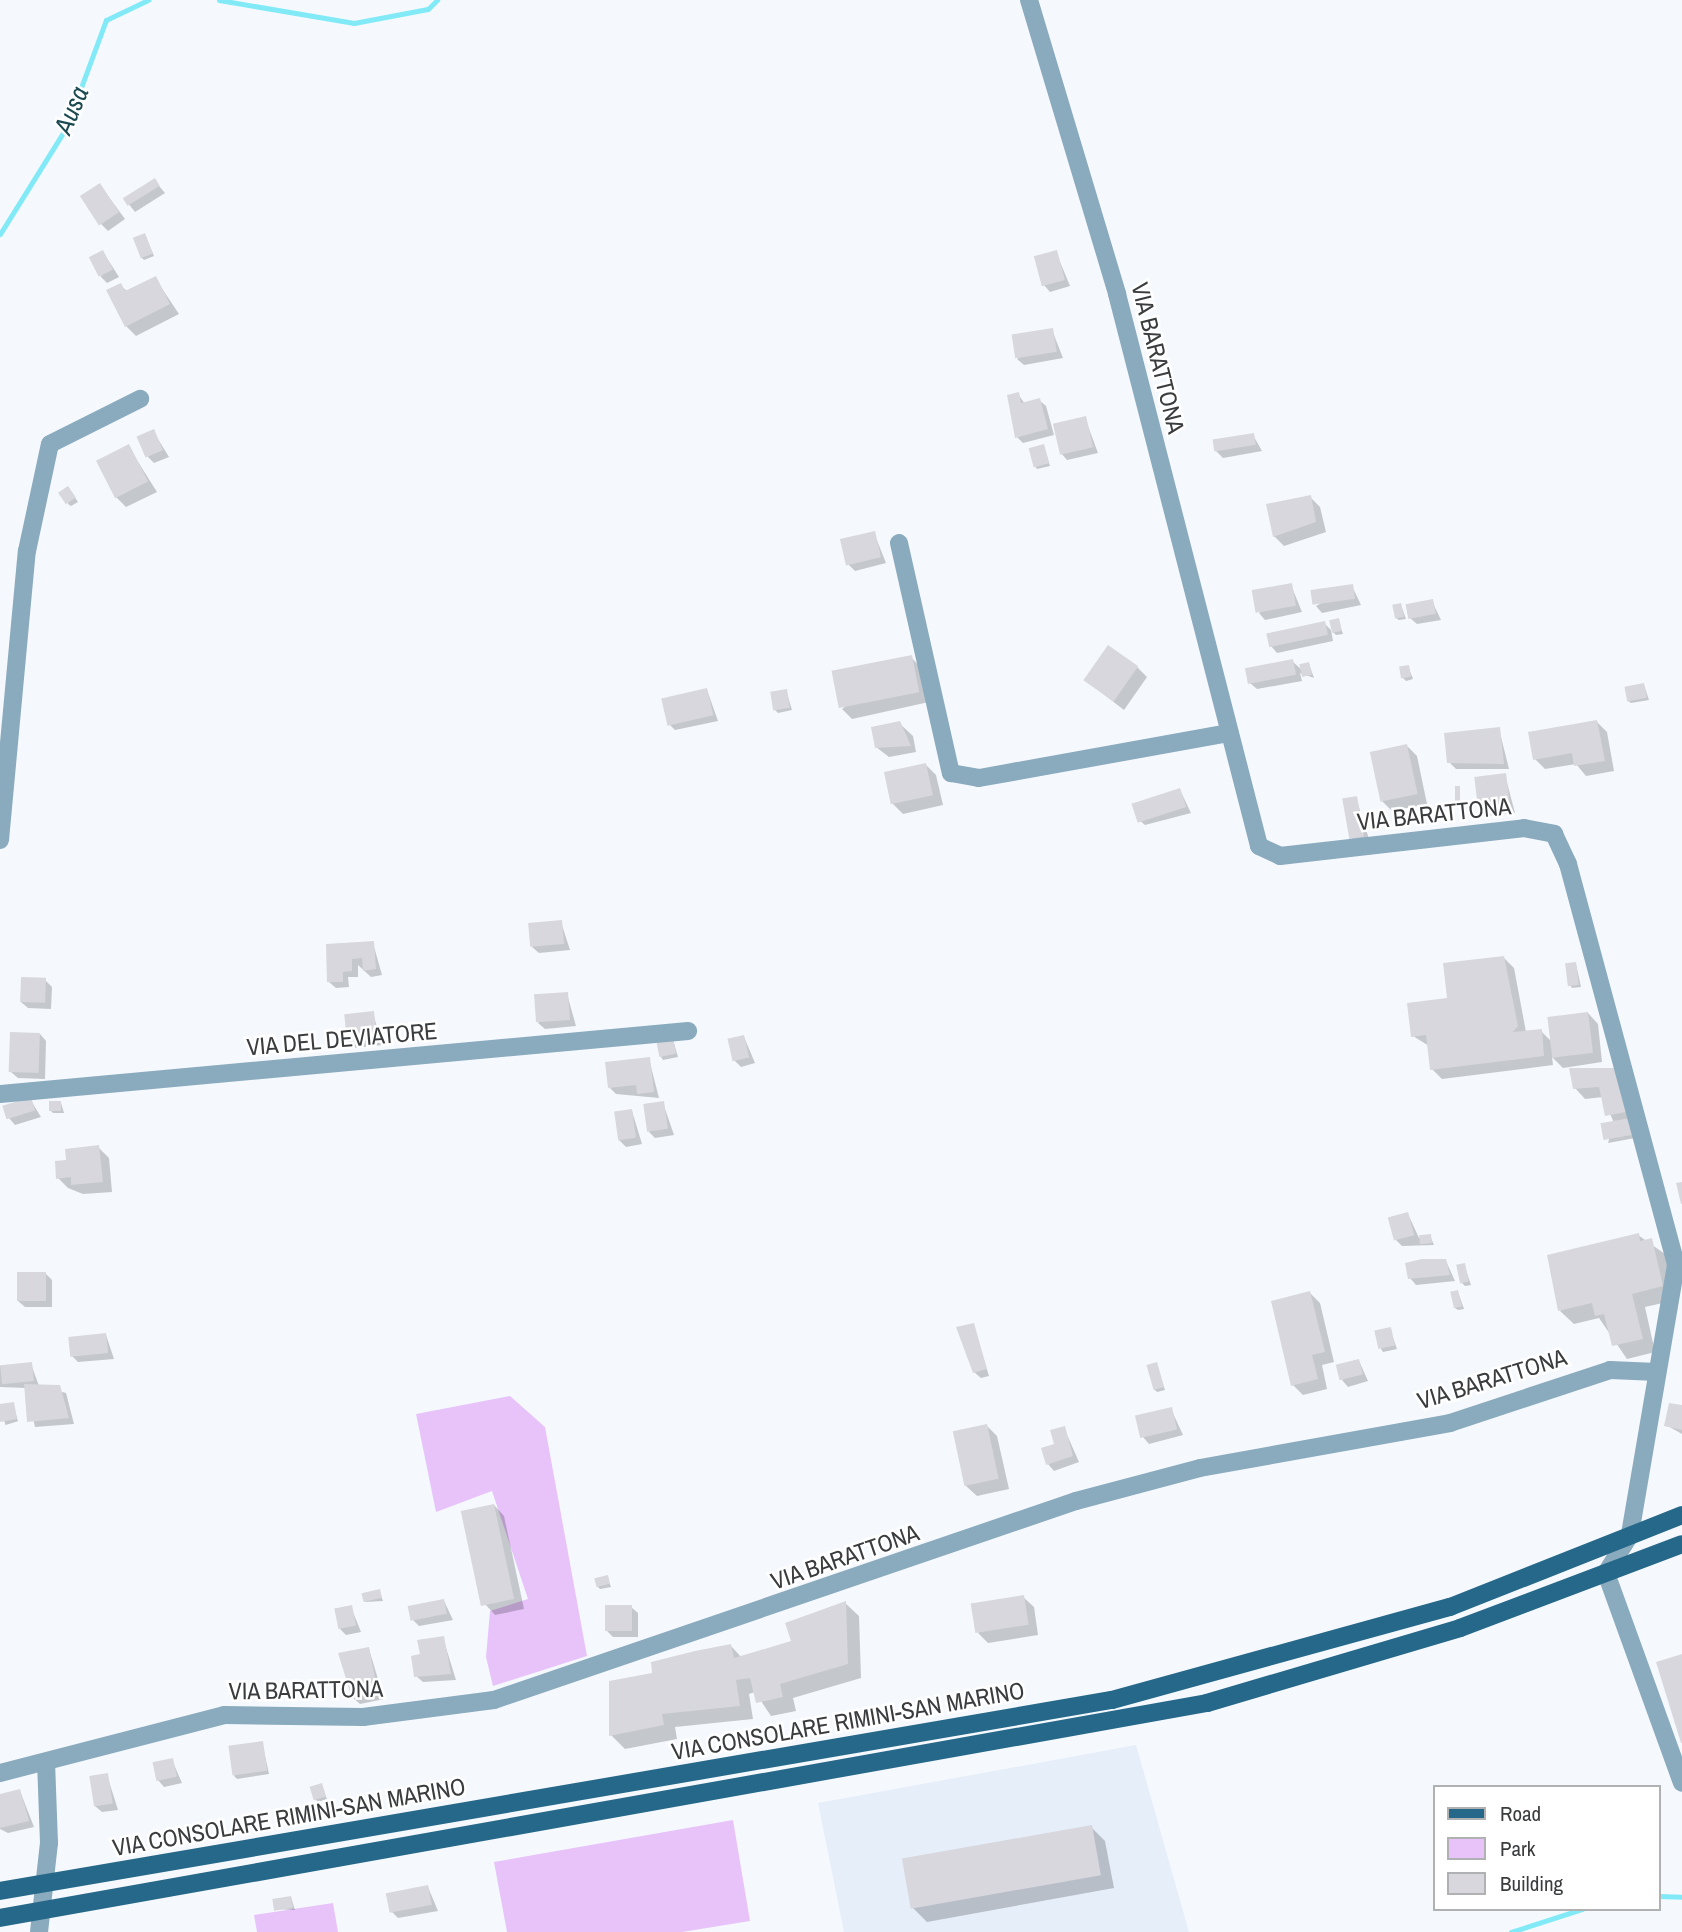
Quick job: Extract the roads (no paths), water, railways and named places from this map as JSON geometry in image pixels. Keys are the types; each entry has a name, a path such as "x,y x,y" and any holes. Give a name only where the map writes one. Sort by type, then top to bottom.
{"main road":[{"name":"VIA CONSOLARE RIMINI-SAN MARINO","path":"0,1891 1112,1700 1450,1607 1682,1515"},
{"name":"VIA CONSOLARE RIMINI-SAN MARINO","path":"0,1918 1169,1712 1338,1667 1682,1544"}],"street":[{"name":"VIA BARATTONA","path":"1028,0 1118,295 1259,846 1280,856 1524,828 1554,834 1568,864 1646,1135 1679,1262 1657,1372 1630,1535"},
{"path":"0,840 27,551 50,444 140,399"},
{"path":"899,543 951,773 979,778 1228,733"},
{"name":"VIA DEL DEVIATORE","path":"0,1094 688,1031"},
{"name":"VIA BARATTONA","path":"0,1773 224,1715 363,1717 494,1700 1076,1501 1200,1468 1450,1423 1611,1370 1657,1372"},
{"path":"1630,1535 1606,1573 1682,1783"},
{"path":"39,1932 37,1912 45,1884 46,1762"}],"waterway":[{"name":"Ausa","path":"0,234 66,128 106,20 148,0"},
{"name":"Ausa","path":"219,0 354,23 428,9 437,0"},
{"path":"1661,1896 1682,1897"},
{"path":"1511,1932 1576,1911"}]}
